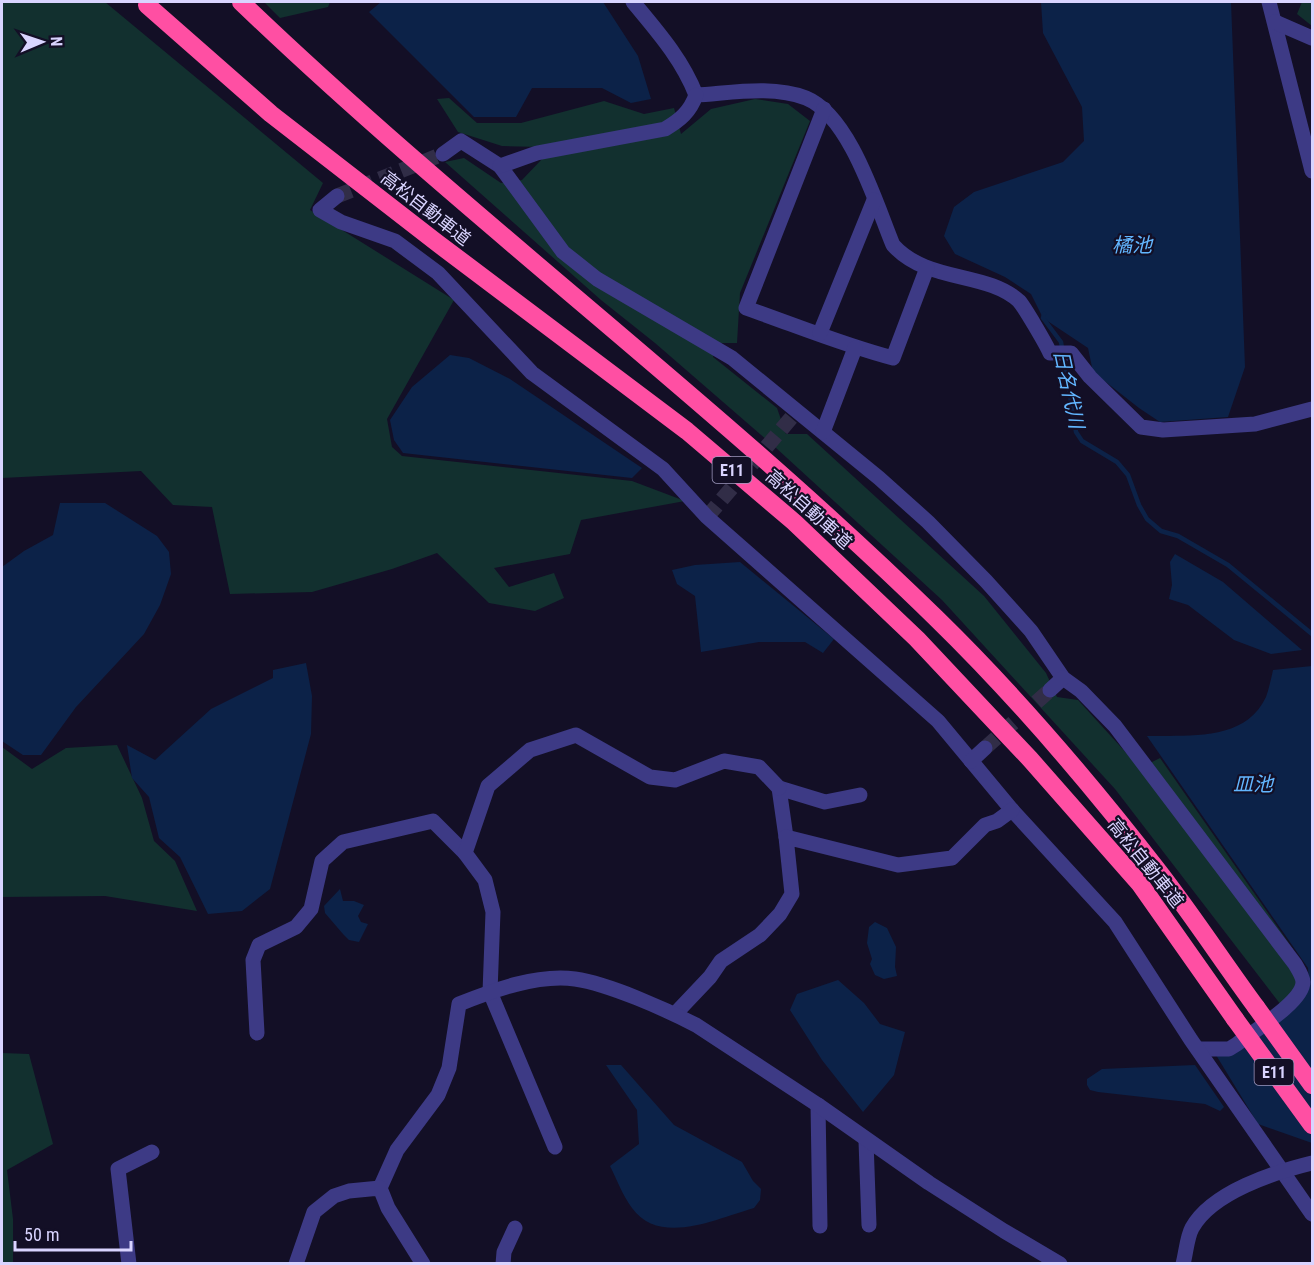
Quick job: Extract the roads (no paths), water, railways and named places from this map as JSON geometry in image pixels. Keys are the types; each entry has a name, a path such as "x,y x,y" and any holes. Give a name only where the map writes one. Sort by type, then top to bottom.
{"highway":[{"name":"高松自動車道","path":"241,2 392,142 813,502 938,620 1049,736 1160,873 1312,1085"},
{"name":"高松自動車道","path":"147,5 271,114 436,242 687,431 794,522 917,639 1030,759 1140,884 1312,1125"}],"street":[{"path":"500,166 537,153 664,129 680,120 691,109 696,95 689,76 669,45 633,2"},
{"path":"1269,2 1312,171"},
{"path":"1275,22 1312,38"},
{"path":"696,95 763,91 788,93 807,98 824,109 838,126 864,169 893,245 901,254 927,268 1000,289 1019,302 1050,353 1071,352 1090,377 1141,427 1163,430 1255,424 1312,409"},
{"path":"824,109 746,308 820,333 855,348 893,358 927,268"},
{"path":"443,154 461,141 500,166 563,252 597,279 732,358 879,478 986,580 1031,631 1063,678 1081,691 1108,719 1139,756 1296,964 1303,981 1300,994 1283,1010 1237,1044 1229,1049 1199,1049"},
{"path":"337,196 320,210 341,222 394,241 438,273 532,373 663,469 707,517 938,721 1012,810 1115,922 1191,1040 1312,1214"},
{"path":"820,333 874,200"},
{"path":"823,432 855,348"},
{"path":"1050,690 1063,678"},
{"path":"465,853 488,786 530,750 576,735 650,777 675,780 724,761 759,767 779,788 825,802 860,795"},
{"path":"971,761 985,748"},
{"path":"675,1014 710,977 721,961 760,935 780,914 792,894 779,788"},
{"path":"786,837 898,865 952,858 985,825 997,821 1012,810"},
{"path":"257,1033 253,960 259,945 296,927 311,909 322,861 343,842 433,821 465,853 485,880 493,912 490,992 555,1147"},
{"path":"423,1263 387,1208 380,1188 397,1150 438,1095 449,1068 459,1004 490,992 541,980 574,979 604,987 675,1014 738,1051 818,1105 866,1141 1004,1231 1060,1263"},
{"path":"818,1105 819,1226"},
{"path":"866,1141 869,1225"},
{"path":"129,1263 118,1169 152,1152"},
{"path":"1183,1263 1192,1228 1211,1206 1244,1186 1281,1170 1312,1163"},
{"path":"296,1263 314,1212 334,1196 380,1188"},
{"path":"503,1263 504,1252 515,1228"}],"water":[{"path":"381,2 603,2 638,56 651,99 631,103 602,88 532,88 516,117 474,117 369,12"},
{"name":"橘池","path":"1041,2 1231,2 1245,367 1228,417 1160,422 1093,372 1088,348 1043,318 1031,294 1005,277 955,254 944,236 954,207 974,192 1063,162 1084,141 1082,107 1043,33"},
{"path":"450,355 469,358 510,379 642,468 632,478 403,453 394,440 390,420 412,387"},
{"path":"60,503 105,503 157,536 169,552 171,574 160,605 144,634 76,707 41,755 23,755 2,741 2,567 24,551 53,535"},
{"path":"1175,554 1223,582 1302,650 1271,654 1234,640 1188,605 1169,599 1172,585 1170,562"},
{"path":"740,562 834,639 823,653 805,642 759,642 701,652 695,596 677,584 672,570 695,565"},
{"path":"306,663 312,696 311,734 270,889 242,911 208,914 180,857 159,838 149,797 132,778 127,745 155,760 211,709 273,678 273,670"},
{"name":"皿池","path":"1312,666 1312,1143 1258,1124 1216,1055 1309,982 1308,968 1147,736 1197,735 1230,729 1257,712 1266,697 1273,670"},
{"path":"340,889 343,901 354,901 364,905 358,916 361,922 368,924 359,942 349,940 325,913 324,906"},
{"path":"875,922 887,928 896,947 897,976 884,979 875,975 870,964 872,959 867,943 869,927"},
{"path":"838,980 864,1003 880,1024 905,1032 894,1075 863,1112 822,1060 790,1010 797,994"},
{"path":"606,1065 621,1065 674,1125 742,1162 753,1181 761,1189 760,1200 754,1208 707,1223 673,1228 658,1226 644,1220 632,1208 610,1166 639,1144 637,1110"},
{"path":"1195,1065 1224,1107 1220,1111 1205,1104 1098,1092 1090,1090 1087,1085 1087,1079 1102,1069"}],"waterway":[{"name":"日名代川","path":"1044,314 1043,318 1061,342 1076,432 1082,441 1117,462 1128,475 1147,519 1161,531 1178,536 1228,565 1312,634"}],"tunnel":[{"path":"337,196 443,154"},
{"path":"707,517 797,411"},
{"path":"985,748 1050,690"}]}
